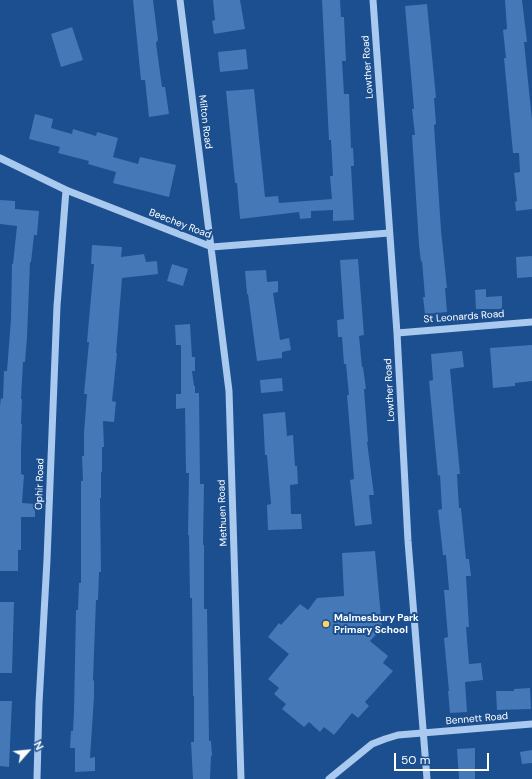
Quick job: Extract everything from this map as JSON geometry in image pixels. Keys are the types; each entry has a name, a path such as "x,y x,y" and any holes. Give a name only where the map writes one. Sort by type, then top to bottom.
{"street":[{"name":"Milton Road","path":"180,0 212,247"},
{"name":"Lowther Road","path":"373,0 397,333 408,541 427,779"},
{"name":"Beechey Road","path":"0,158 66,190 212,247 389,233"},
{"name":"Ophir Road","path":"37,779 38,703 47,552 57,306 66,190"},
{"name":"Methuen Road","path":"212,247 229,391 241,779"},
{"name":"St Leonards Road","path":"397,333 532,322"},
{"name":"Bennett Road","path":"330,779 372,744 385,739 398,736 532,724"}],"building":[{"path":"133,0 153,0 158,40 156,43 162,87 165,87 169,114 149,117 145,80 141,80"},
{"path":"213,0 240,0 245,29 214,34 212,21 215,20"},
{"path":"322,0 340,0 341,17 344,17 346,61 342,61 344,94 349,94 351,148 353,148 354,166 351,166 354,220 333,221 333,210 311,211 311,218 300,219 299,212 240,219 226,91 254,89 265,197 278,196 279,203 332,199 330,176 333,176 331,140 329,140"},
{"path":"505,0 522,0 527,42 524,42 532,120 532,209 516,211 515,202 517,201 514,173 520,172 519,153 513,153 504,58 506,58 503,30 507,29"},
{"path":"427,4 436,98 434,98 436,124 434,125 441,230 447,288 445,288 447,312 425,314 423,297 425,297 419,245 412,135 415,135 412,109 414,109 405,6"},
{"path":"72,27 83,60 61,67 51,34"},
{"path":"246,49 248,69 220,72 218,52"},
{"path":"35,114 53,119 51,128 72,134 73,129 96,136 97,132 118,138 113,157 138,164 140,157 176,165 169,197 113,183 116,172 88,164 89,161 58,153 60,147 29,139"},
{"path":"0,200 15,201 15,209 39,211 37,235 34,235 30,262 27,337 25,362 23,362 21,399 21,474 24,475 22,503 35,504 35,517 21,517 21,550 18,550 18,571 0,571 0,406 1,398 3,399 4,371 7,371 11,319 12,264 17,226 0,224"},
{"path":"92,245 122,247 121,257 144,254 146,262 157,261 158,274 122,278 112,401 116,402 114,422 103,421 104,447 102,447 100,498 101,572 99,572 98,600 96,600 93,680 94,697 90,758 95,757 95,771 75,772 75,748 70,748 74,711 76,610 78,610 79,583 81,583 81,481 83,481 82,456 84,456 87,394 84,394 89,342 87,342 94,264 91,264"},
{"path":"532,256 532,277 517,278 516,257"},
{"path":"358,259 364,335 359,336 366,389 364,389 367,442 374,495 369,495 372,524 355,526 350,480 354,479 347,395 349,395 346,364 344,364 342,337 338,337 337,320 344,319 340,260"},
{"path":"172,264 188,269 183,286 167,281"},
{"path":"266,270 267,282 278,281 278,292 273,293 280,340 289,338 291,350 282,352 282,358 257,361 245,271"},
{"path":"486,289 486,297 502,296 502,309 476,309 475,290"},
{"path":"190,324 192,357 195,357 195,371 192,371 195,393 199,393 200,484 204,484 204,609 207,609 209,741 211,741 212,756 210,779 193,779 191,742 194,742 194,696 192,598 190,598 188,535 189,473 186,473 185,408 176,409 176,394 181,394 181,345 176,345 175,325"},
{"path":"532,345 532,381 515,383 515,386 493,388 490,348"},
{"path":"462,351 464,367 450,369 460,474 457,474 459,508 461,508 466,559 469,559 471,576 466,576 469,627 466,627 469,664 481,663 483,680 465,682 467,712 450,713 444,638 448,637 444,590 449,590 446,555 443,555 438,510 442,509 440,475 438,476 429,381 433,380 431,354"},
{"path":"282,378 283,391 261,393 260,380"},
{"path":"285,412 287,436 293,435 295,466 297,466 298,484 290,485 291,514 301,514 302,529 268,530 267,505 271,504 267,455 265,455 263,414"},
{"path":"375,551 382,628 370,641 388,656 383,663 393,671 365,702 369,706 358,718 352,713 334,735 324,727 320,732 309,722 304,727 282,709 286,704 274,694 279,688 268,679 289,654 268,637 279,623 281,625 300,604 308,610 317,598 344,596 342,553"},
{"path":"0,602 14,602 12,673 0,673"},
{"path":"530,688 531,709 497,710 496,691 514,691 514,689"},
{"path":"0,701 12,701 9,767 0,766"},
{"path":"475,748 475,779 459,779 457,749"},
{"path":"532,750 532,763 522,764 520,752"}],"place":[{"name":"Malmesbury Park Primary School","path":"326,624"}]}
